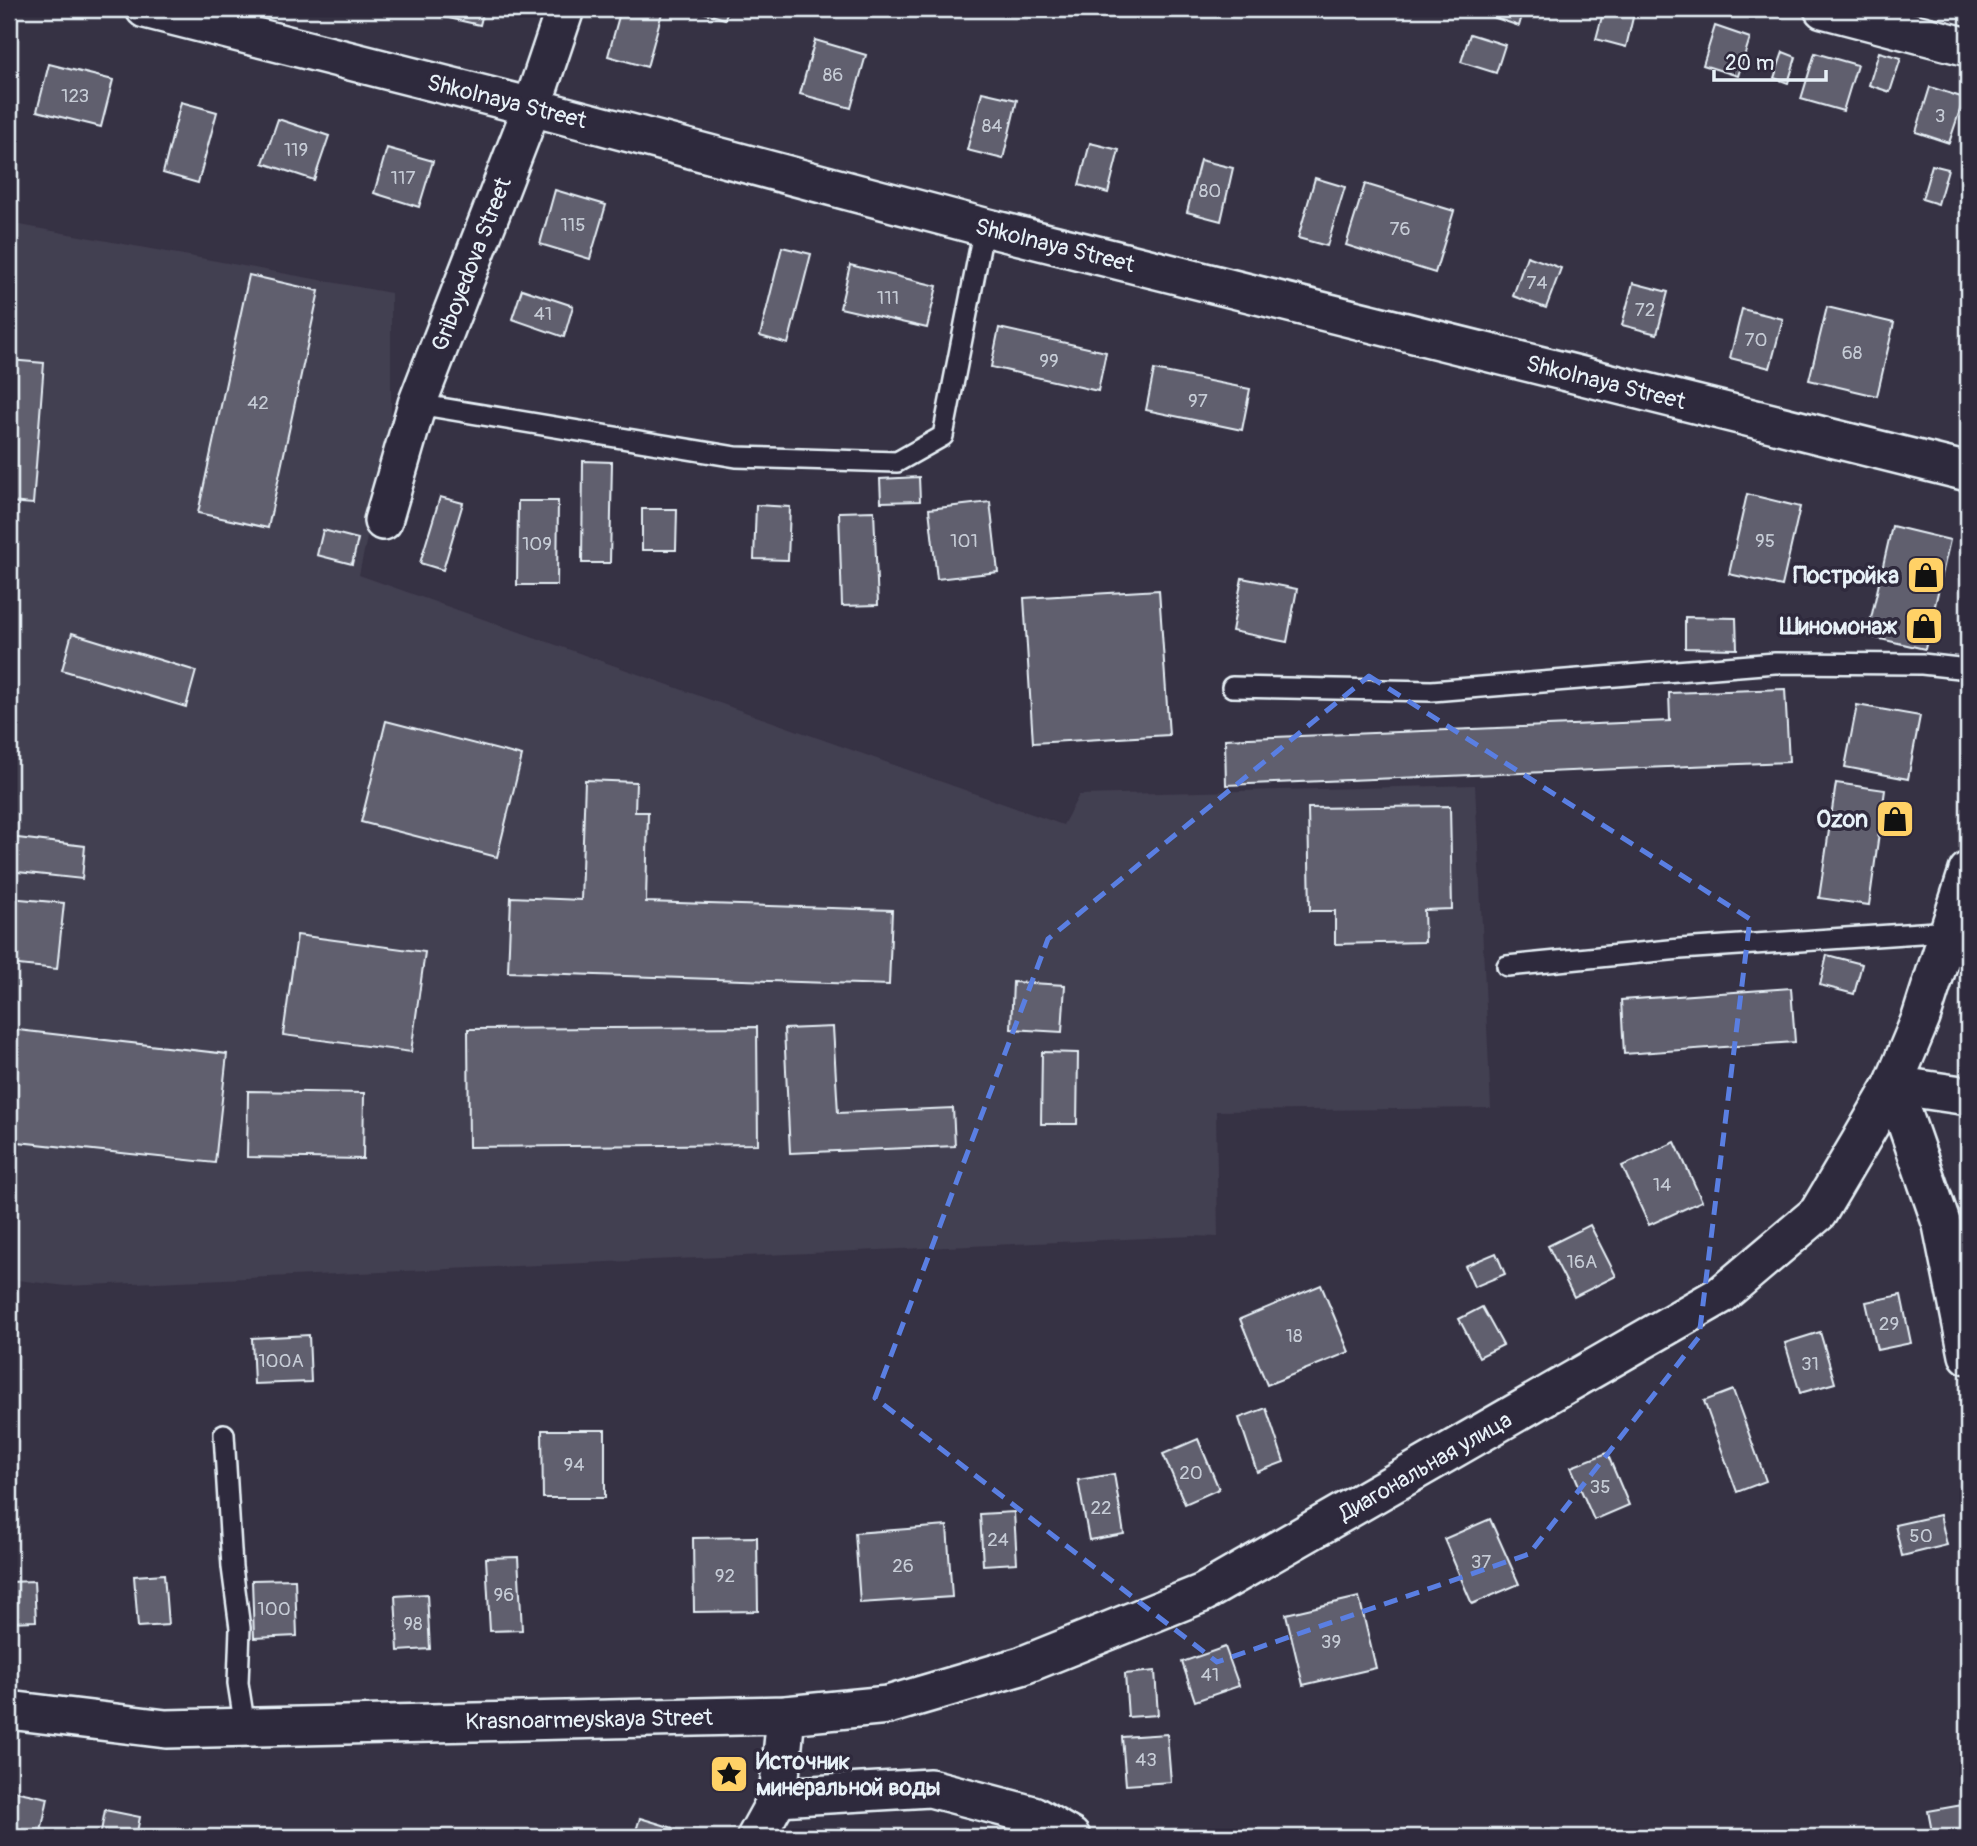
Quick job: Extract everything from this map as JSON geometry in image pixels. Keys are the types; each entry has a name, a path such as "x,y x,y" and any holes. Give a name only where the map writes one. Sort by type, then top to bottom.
{"street":[{"name":"Shkolnaya Street","path":"145,9 532,107 984,227 1968,472"},
{"name":"Griboyedova Street","path":"383,521 416,404 532,107 565,9"},
{"path":"1824,9 1968,47"},
{"name":"Диагональная улица","path":"786,1715 888,1705 1021,1666 1203,1593 1721,1295 1818,1213 1893,1086 1921,1018 1968,871"},
{"path":"1968,1096 1893,1086 1942,1225 1968,1354"},
{"name":"Krasnoarmeyskaya Street","path":"9,1710 166,1729 786,1715"},
{"path":"756,1837 778,1797 786,1715"},
{"path":"778,1797 930,1788 1033,1815 1071,1837"}],"lane":[{"path":"416,404 736,457 897,462 943,436 984,227"},
{"path":"1232,687 1432,691 1775,663 1922,664 1968,669"},
{"path":"1507,966 1680,949 1950,931"},
{"path":"224,1434 232,1567 240,1628 238,1684 245,1728"}],"highlighted area":[{"path":"1369,676 1750,919 1699,1337 1529,1554 1217,1662 875,1398 1048,939"}],"shaded area":[{"path":"9,223 391,293 391,425 359,575 1063,825 1079,795 1475,785 1491,1108 1216,1111 1218,1237 66,1286 9,1279"}],"building":[{"path":"436,9 484,9 480,25 435,15"},
{"path":"621,9 649,9 662,13 647,67 608,56"},
{"path":"691,9 728,9 725,19"},
{"path":"1492,9 1524,9 1519,26 1490,16"},
{"path":"1604,9 1635,9 1626,47 1596,39"},
{"path":"1715,26 1750,38 1738,76 1703,65"},
{"path":"1470,34 1505,45 1496,73 1461,62"},
{"path":"815,40 866,55 851,108 800,94"},
{"path":"1783,52 1796,57 1788,83 1774,78"},
{"path":"1879,52 1901,58 1890,92 1869,85"},
{"path":"1815,53 1857,65 1843,111 1801,99"},
{"path":"49,64 113,80 101,127 37,111"},
{"path":"1930,87 1964,98 1949,143 1916,132"},
{"path":"982,92 1017,100 1003,159 967,150"},
{"path":"181,102 217,112 198,183 163,173"},
{"path":"278,119 329,136 314,180 263,163"},
{"path":"1090,143 1119,150 1108,193 1079,185"},
{"path":"387,148 433,161 419,207 374,193"},
{"path":"1200,160 1233,168 1221,221 1187,212"},
{"path":"1932,165 1948,169 1938,204 1922,199"},
{"path":"1315,178 1345,187 1327,246 1298,238"},
{"path":"1365,184 1454,211 1435,273 1346,245"},
{"path":"555,190 606,205 590,259 540,244"},
{"path":"782,247 811,254 788,344 760,336"},
{"path":"1527,256 1561,268 1546,308 1513,296"},
{"path":"850,265 937,286 927,328 840,308"},
{"path":"249,275 319,291 268,528 198,513"},
{"path":"1633,283 1668,292 1657,334 1622,325"},
{"path":"522,289 573,306 564,337 512,319"},
{"path":"1827,307 1894,323 1877,396 1809,380"},
{"path":"1742,309 1783,319 1770,368 1730,358"},
{"path":"999,328 1106,352 1098,391 991,367"},
{"path":"9,360 44,363 33,504 9,502"},
{"path":"1154,370 1250,389 1242,430 1146,410"},
{"path":"583,461 612,462 610,563 582,563"},
{"path":"919,477 920,501 881,502 880,479"},
{"path":"1747,494 1800,507 1782,586 1729,574"},
{"path":"440,497 463,503 443,570 420,563"},
{"path":"518,501 558,501 557,585 517,585"},
{"path":"990,502 998,572 937,579 929,509"},
{"path":"756,505 790,507 788,560 754,559"},
{"path":"642,509 677,509 676,550 642,550"},
{"path":"874,511 878,605 842,606 839,512"},
{"path":"1892,526 1950,540 1925,649 1867,636"},
{"path":"323,530 358,539 352,564 317,555"},
{"path":"1242,578 1297,589 1287,642 1232,631"},
{"path":"1159,590 1169,735 1033,743 1024,598"},
{"path":"1685,617 1736,618 1737,649 1685,648"},
{"path":"72,633 196,671 186,707 62,670"},
{"path":"1785,689 1789,762 1226,785 1225,739 1670,721 1669,693"},
{"path":"1857,705 1920,716 1908,779 1845,767"},
{"path":"386,721 522,756 497,857 361,822"},
{"path":"585,780 636,782 635,812 648,812 646,902 892,910 889,985 508,972 511,897 581,900"},
{"path":"1836,783 1885,790 1869,905 1819,898"},
{"path":"1450,806 1452,909 1424,910 1425,942 1335,944 1335,911 1310,911 1308,808"},
{"path":"9,837 85,846 82,879 9,871"},
{"path":"9,898 64,903 57,969 9,964"},
{"path":"297,935 425,952 411,1052 283,1035"},
{"path":"1827,955 1862,964 1854,994 1820,985"},
{"path":"1013,982 1065,985 1062,1032 1011,1029"},
{"path":"1791,988 1795,1042 1624,1054 1621,1000"},
{"path":"757,1027 758,1144 469,1147 468,1029"},
{"path":"833,1027 838,1113 953,1108 955,1146 790,1153 784,1029"},
{"path":"9,1029 227,1054 215,1163 9,1141"},
{"path":"1042,1052 1078,1053 1077,1124 1041,1124"},
{"path":"248,1091 364,1093 363,1159 247,1157"},
{"path":"1675,1142 1702,1201 1649,1225 1622,1166"},
{"path":"1590,1225 1616,1276 1574,1297 1548,1246"},
{"path":"1496,1253 1505,1274 1474,1287 1465,1266"},
{"path":"1321,1285 1349,1352 1267,1385 1240,1319"},
{"path":"1901,1295 1911,1343 1877,1350 1866,1302"},
{"path":"1482,1307 1503,1345 1479,1357 1459,1319"},
{"path":"1820,1332 1835,1383 1800,1393 1785,1343"},
{"path":"309,1335 311,1382 254,1384 252,1338"},
{"path":"1733,1390 1766,1481 1737,1492 1704,1401"},
{"path":"1266,1408 1284,1462 1257,1472 1239,1418"},
{"path":"542,1430 605,1430 605,1498 543,1498"},
{"path":"1198,1439 1219,1489 1185,1504 1163,1454"},
{"path":"1607,1453 1629,1505 1594,1520 1571,1467"},
{"path":"1114,1474 1124,1534 1089,1540 1078,1480"},
{"path":"1014,1512 1017,1563 983,1565 980,1514"},
{"path":"1940,1515 1947,1545 1902,1556 1895,1525"},
{"path":"1490,1519 1519,1584 1472,1604 1444,1539"},
{"path":"947,1526 952,1597 860,1603 855,1533"},
{"path":"757,1537 758,1611 694,1612 693,1538"},
{"path":"518,1557 522,1630 490,1631 486,1558"},
{"path":"164,1574 168,1625 138,1627 134,1576"},
{"path":"295,1579 297,1636 254,1638 252,1580"},
{"path":"34,1581 36,1621 9,1622 9,1582"},
{"path":"427,1594 430,1649 398,1651 395,1596"},
{"path":"1359,1597 1376,1668 1303,1685 1286,1614"},
{"path":"1225,1647 1239,1686 1195,1701 1182,1662"},
{"path":"1155,1671 1158,1715 1128,1717 1125,1674"},
{"path":"1167,1734 1171,1782 1126,1785 1122,1737"},
{"path":"14,1791 48,1798 40,1837 9,1833"},
{"path":"1968,1804 1968,1837 1933,1837 1928,1811"},
{"path":"105,1810 140,1817 136,1837 100,1837"},
{"path":"640,1818 673,1828 670,1837 634,1837"}],"place":[{"name":"Постройка","path":"1926,575"},
{"name":"Шиномонаж","path":"1924,626"},
{"name":"Ozon","path":"1895,819"},
{"name":"Источник минеральной воды","path":"729,1774"}]}
